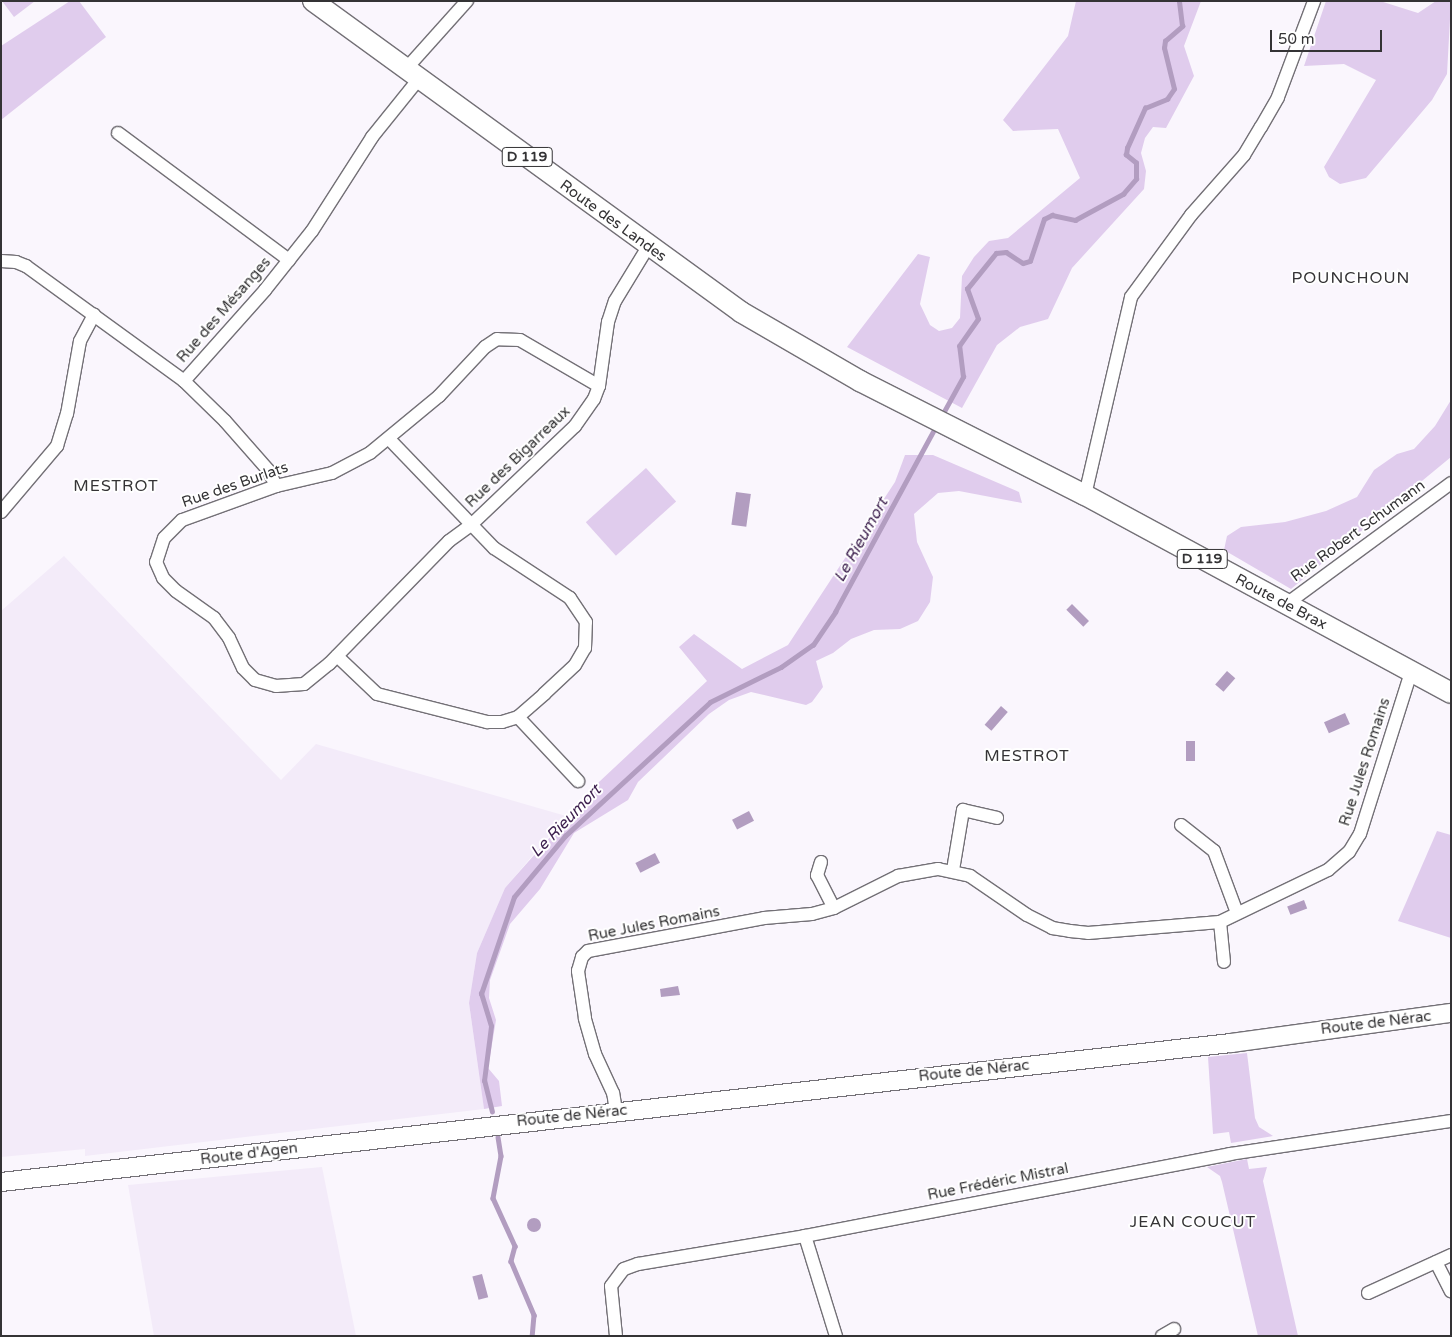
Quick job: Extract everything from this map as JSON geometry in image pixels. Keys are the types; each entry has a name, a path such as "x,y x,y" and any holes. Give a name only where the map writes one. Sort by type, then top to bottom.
{"main road":[{"name":"Route des Landes","path":"313,1 411,75 741,312 860,382 951,428"},
{"name":"Route de Brax","path":"951,428 1085,495 1285,605 1451,693"},
{"name":"Route de Nérac","path":"497,1124 1231,1043 1451,1013"},
{"name":"Route d'Agen","path":"1,1182 497,1124"}],"street":[{"name":"Rue des Mésanges","path":"1,262 16,262 26,266 184,381 289,260 372,138 411,75 468,1"},
{"path":"1085,495 1131,297 1191,215 1244,155 1262,127 1278,97 1314,1"},
{"path":"118,133 289,260"},
{"name":"Rue des Bigarreaux","path":"472,524 575,426 594,399 599,386 608,322 615,301 648,246"},
{"path":"1,512 57,446 67,414 80,341 94,315"},
{"name":"Rue des Burlats","path":"472,524 449,541 337,656 304,684 276,686 255,680 243,668 229,638 214,618 163,578 156,562 164,538 182,520 276,486 332,472 370,454 439,396 485,347 496,339 520,340 599,386"},
{"path":"184,381 231,428 268,470 276,486"},
{"path":"337,656 365,685 389,698 486,722 502,722 518,717 581,658 587,637 586,622 560,589 504,558 389,439"},
{"name":"Rue Robert Schumann","path":"1285,605 1451,483"},
{"name":"Rue Jules Romains","path":"616,1111 613,1093 594,1054 585,1018 578,971 582,956 594,950 764,918 812,914 834,908 898,876 925,870 952,870 986,884 1040,922 1070,931 1088,933 1220,922 1328,870 1349,852 1360,834 1411,672"},
{"path":"518,717 578,782"},
{"path":"952,870 963,810 997,818"},
{"path":"1181,824 1214,852 1237,913"},
{"path":"821,862 817,875 834,908"},
{"path":"1220,922 1224,962"},
{"name":"Rue Frédéric Mistral","path":"616,1336 611,1286 624,1268 806,1236 1230,1154 1451,1121"},
{"path":"806,1236 836,1336"},
{"path":"1368,1293 1451,1256"},
{"path":"1436,1262 1451,1291"},
{"path":"1162,1336 1174,1330"}],"shaded area":[{"path":"2,1 35,1 14,17"},
{"path":"70,1 79,1 106,37 1,120 1,46"},
{"path":"1076,1 1201,1 1184,46 1194,76 1166,128 1153,127 1145,138 1141,153 1146,171 1144,189 1072,268 1048,319 1020,327 997,345 962,408 847,347 918,254 930,257 920,304 930,325 939,331 952,328 960,318 962,276 974,257 989,241 1008,238 1080,178 1058,129 1013,131 1003,120 1068,36"},
{"path":"1326,1 1380,1 1418,13 1436,1 1451,1 1447,74 1432,100 1366,178 1340,184 1329,177 1324,167 1376,80 1344,64 1304,66"},
{"path":"1451,400 1451,457 1291,589 1224,550 1227,536 1241,527 1285,522 1326,511 1357,497 1374,470 1397,454 1414,449 1435,426"},
{"path":"905,455 933,455 1019,492 1022,503 959,491 938,493 914,514 917,542 933,577 930,602 918,621 900,629 874,630 851,639 833,653 816,661 823,687 812,702 806,705 751,692 729,700 709,714 638,782 628,800 574,833 540,889 510,924 490,980 489,998 496,1020 488,1068 499,1081 502,1106 484,1109 469,1003 477,953 505,888 599,782 707,681 679,647 694,634 742,669 788,645 895,482"},
{"path":"646,468 676,501 616,556 586,522"},
{"path":"736,492 751,494 746,527 731,525"},
{"path":"64,556 281,780 316,744 566,816 505,888 477,953 469,1003 484,1109 85,1156 85,1149 1,1157 1,611"},
{"path":"1072,604 1089,621 1083,627 1066,610"},
{"path":"1227,671 1235,678 1223,692 1215,685"},
{"path":"1001,706 1008,712 991,731 985,725"},
{"path":"1345,713 1350,724 1329,733 1324,722"},
{"path":"1186,741 1195,741 1195,761 1186,761"},
{"path":"749,811 754,821 737,829 732,820"},
{"path":"1437,831 1451,835 1451,938 1398,921"},
{"path":"655,853 660,863 640,873 635,863"},
{"path":"1304,900 1307,908 1290,915 1287,906"},
{"path":"678,986 680,995 661,997 660,989"},
{"path":"1247,1053 1255,1118 1259,1127 1273,1136 1231,1143 1229,1132 1213,1134 1208,1057"},
{"path":"1247,1159 1249,1169 1267,1167 1263,1181 1298,1336 1258,1336 1222,1182 1220,1176 1207,1167"},
{"path":"322,1167 356,1336 154,1336 128,1185"},
{"path":"534,1218 539,1220 541,1225 539,1230 534,1232 529,1230 527,1225 529,1220"},
{"path":"482,1274 488,1297 479,1300 472,1277"}],"waterway":[{"name":"Le Rieumort","path":"941,417 963,377 959,346 978,319 967,289 996,253 1006,252 1023,263 1030,261 1044,219 1052,215 1075,220 1123,194 1136,179 1136,163 1126,155 1127,148 1145,108 1167,99 1174,89 1164,48 1165,41 1182,26 1179,1"},
{"name":"Le Rieumort","path":"492,1112 484,1081 491,1026 481,994 514,897 565,836 710,702 781,667 813,645 835,612 936,426"},
{"name":"Le Rieumort","path":"498,1137 501,1156 493,1198 515,1246 511,1261 534,1315 532,1336"}],"district":[{"name":"POUNCHOUN","path":"1351,278"},
{"name":"MESTROT","path":"116,486"},
{"name":"MESTROT","path":"1027,756"},
{"name":"JEAN COUCUT","path":"1193,1222"}]}
